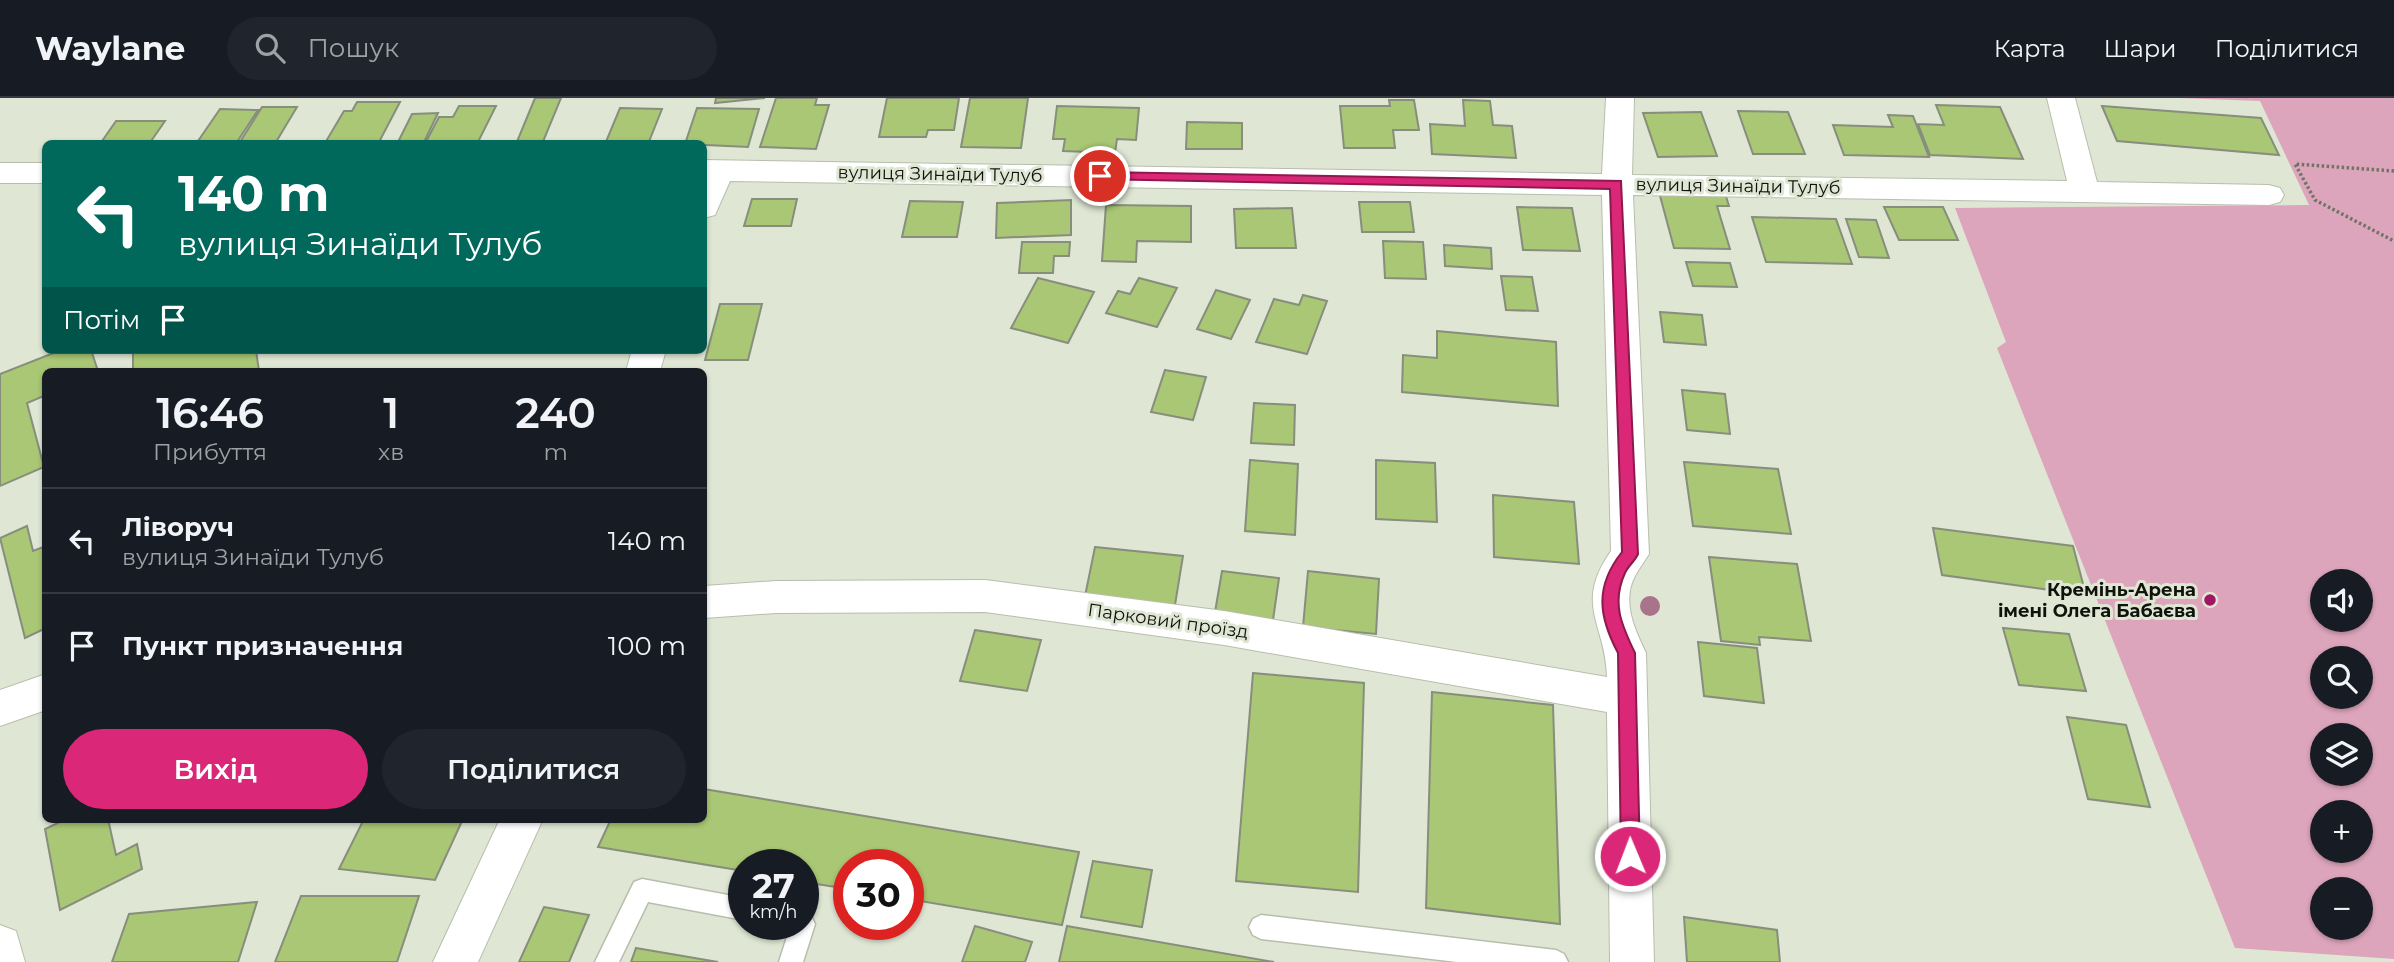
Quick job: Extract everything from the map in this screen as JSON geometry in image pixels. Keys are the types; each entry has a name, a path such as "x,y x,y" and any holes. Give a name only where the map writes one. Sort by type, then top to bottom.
{"street":[{"path":"1620,98 1617,185 1630,554 1618,570 1611,597 1612,624 1626,653 1632,962"},
{"path":"2061,98 2085,192"},
{"path":"707,192 711,170"},
{"name":"вулиця Зинаїди Тулуб","path":"711,170 2269,195"},
{"path":"0,173 42,173"},
{"name":"Парковий проїзд","path":"707,602 776,597 985,596 1224,628 1627,698"},
{"path":"0,708 42,693"},
{"path":"455,962 520,823"},
{"path":"0,947 3,962"}],"lane":[{"path":"607,962 642,890 728,906"},
{"path":"1261,927 1403,953 1556,962"},
{"path":"791,962 798,940"}],"path":[{"path":"2394,172 2295,164 2315,200 2394,241"}],"shaded area":[{"name":"Кремінь-Арена імені Олега Бабаєва","path":"2178,98 2394,98 2394,959 2235,948 1997,348 2006,342 1955,208 2309,205 2260,101"}],"building":[{"path":"535,98 561,98 544,140 518,140"},
{"path":"716,98 765,98 715,103"},
{"path":"776,98 817,98 815,105 829,105 816,149 760,147"},
{"path":"887,98 959,98 954,130 928,130 926,137 879,137"},
{"path":"970,98 1028,98 1021,148 961,147"},
{"path":"1389,100 1414,100 1419,130 1393,130 1395,148 1344,148 1340,106 1390,106"},
{"path":"1463,100 1490,101 1493,125 1512,126 1516,158 1432,154 1430,124 1465,126"},
{"path":"357,102 400,102 380,140 327,140 344,111 352,111"},
{"path":"1936,105 2000,107 2023,159 1930,155 1918,124 1944,125"},
{"path":"459,106 496,106 479,140 427,140 439,117 453,117"},
{"path":"1057,106 1139,108 1136,140 1117,139 1115,153 1063,151 1065,139 1053,139"},
{"path":"2102,106 2261,118 2279,155 2117,141"},
{"path":"262,107 297,107 277,140 241,140"},
{"path":"620,108 662,109 650,140 607,140"},
{"path":"697,108 759,109 748,147 707,145 707,140 686,140"},
{"path":"220,109 258,110 238,140 199,140"},
{"path":"1738,111 1788,112 1805,154 1753,154"},
{"path":"1701,112 1717,156 1658,157 1643,113"},
{"path":"438,113 425,140 399,140 412,114"},
{"path":"1888,115 1913,116 1929,157 1844,155 1833,125 1893,127"},
{"path":"116,121 165,121 152,140 103,140"},
{"path":"1187,122 1242,123 1242,149 1186,149"},
{"path":"1659,192 1725,193 1729,206 1717,206 1730,249 1674,248"},
{"path":"752,199 797,199 791,226 744,226"},
{"path":"1071,200 1071,235 996,238 997,203"},
{"path":"910,201 963,202 957,237 902,237"},
{"path":"1359,202 1410,202 1414,232 1362,232"},
{"path":"1106,205 1191,206 1191,242 1137,241 1136,262 1102,261"},
{"path":"1517,207 1572,208 1580,251 1523,250"},
{"path":"1884,207 1943,207 1958,240 1899,240"},
{"path":"1292,208 1296,248 1236,248 1234,209"},
{"path":"1752,217 1836,219 1852,264 1766,262"},
{"path":"1846,219 1876,220 1889,258 1859,257"},
{"path":"1383,241 1423,242 1426,279 1385,278"},
{"path":"1022,242 1070,242 1069,256 1054,256 1053,273 1019,273"},
{"path":"1444,245 1491,248 1492,269 1445,266"},
{"path":"1686,262 1730,263 1737,287 1693,286"},
{"path":"1501,276 1532,277 1538,311 1506,310"},
{"path":"1038,278 1094,292 1068,343 1011,328"},
{"path":"1139,278 1177,288 1157,327 1106,313 1118,291 1130,294"},
{"path":"1216,290 1250,300 1231,339 1197,329"},
{"path":"1303,295 1327,301 1307,354 1256,342 1274,299 1299,305"},
{"path":"720,304 762,304 748,360 705,360"},
{"path":"1660,312 1702,315 1706,345 1664,342"},
{"path":"1437,331 1556,342 1558,406 1402,392 1403,355 1437,358"},
{"path":"51,354 92,354 97,368 42,368 42,397 27,403 42,468 0,486 0,374"},
{"path":"133,354 257,354 259,368 133,368"},
{"path":"1165,370 1206,377 1193,420 1151,412"},
{"path":"1682,390 1725,394 1730,434 1687,430"},
{"path":"1254,403 1295,405 1294,445 1251,443"},
{"path":"1250,460 1298,464 1295,535 1245,531"},
{"path":"1376,460 1435,463 1437,522 1376,519"},
{"path":"1684,462 1778,469 1791,534 1693,526"},
{"path":"1493,495 1574,502 1579,564 1494,557"},
{"path":"27,526 33,551 42,548 42,630 25,638 0,538"},
{"path":"1933,528 2073,546 2086,595 1942,575"},
{"path":"1095,547 1183,556 1175,605 1085,596"},
{"path":"1709,557 1797,564 1811,641 1759,637 1760,645 1721,641"},
{"path":"1222,571 1279,578 1273,620 1215,612"},
{"path":"1308,571 1379,579 1376,634 1303,627"},
{"path":"2003,628 2069,634 2086,691 2019,685"},
{"path":"975,630 1041,640 1027,691 960,681"},
{"path":"1698,642 1757,648 1764,703 1704,696"},
{"path":"1253,673 1364,683 1358,892 1236,881"},
{"path":"1432,692 1553,705 1560,924 1426,908"},
{"path":"2067,717 2126,725 2150,807 2088,799"},
{"path":"707,790 1079,852 1062,925 924,902 924,849 833,849 833,887 819,884 819,849 728,849 728,868 598,847 609,823 707,823"},
{"path":"58,823 109,823 116,855 137,844 142,869 60,910 45,829"},
{"path":"362,823 461,823 435,880 339,869"},
{"path":"1093,861 1152,870 1142,927 1081,917"},
{"path":"301,896 419,896 397,962 275,962"},
{"path":"257,902 238,962 112,962 129,914"},
{"path":"544,907 589,915 569,962 519,962"},
{"path":"1684,917 1777,930 1780,962 1687,962"},
{"path":"975,926 1032,942 1025,962 962,962"},
{"path":"1067,926 1274,962 1059,962"},
{"path":"636,948 718,962 631,962"}],"place":[{"name":"Кремінь-Арена імені Олега Бабаєва","path":"2210,600"}],"route":[{"path":"1100,176 1617,185 1630,554 1618,570 1611,597 1612,624 1626,653 1630,856"}]}
